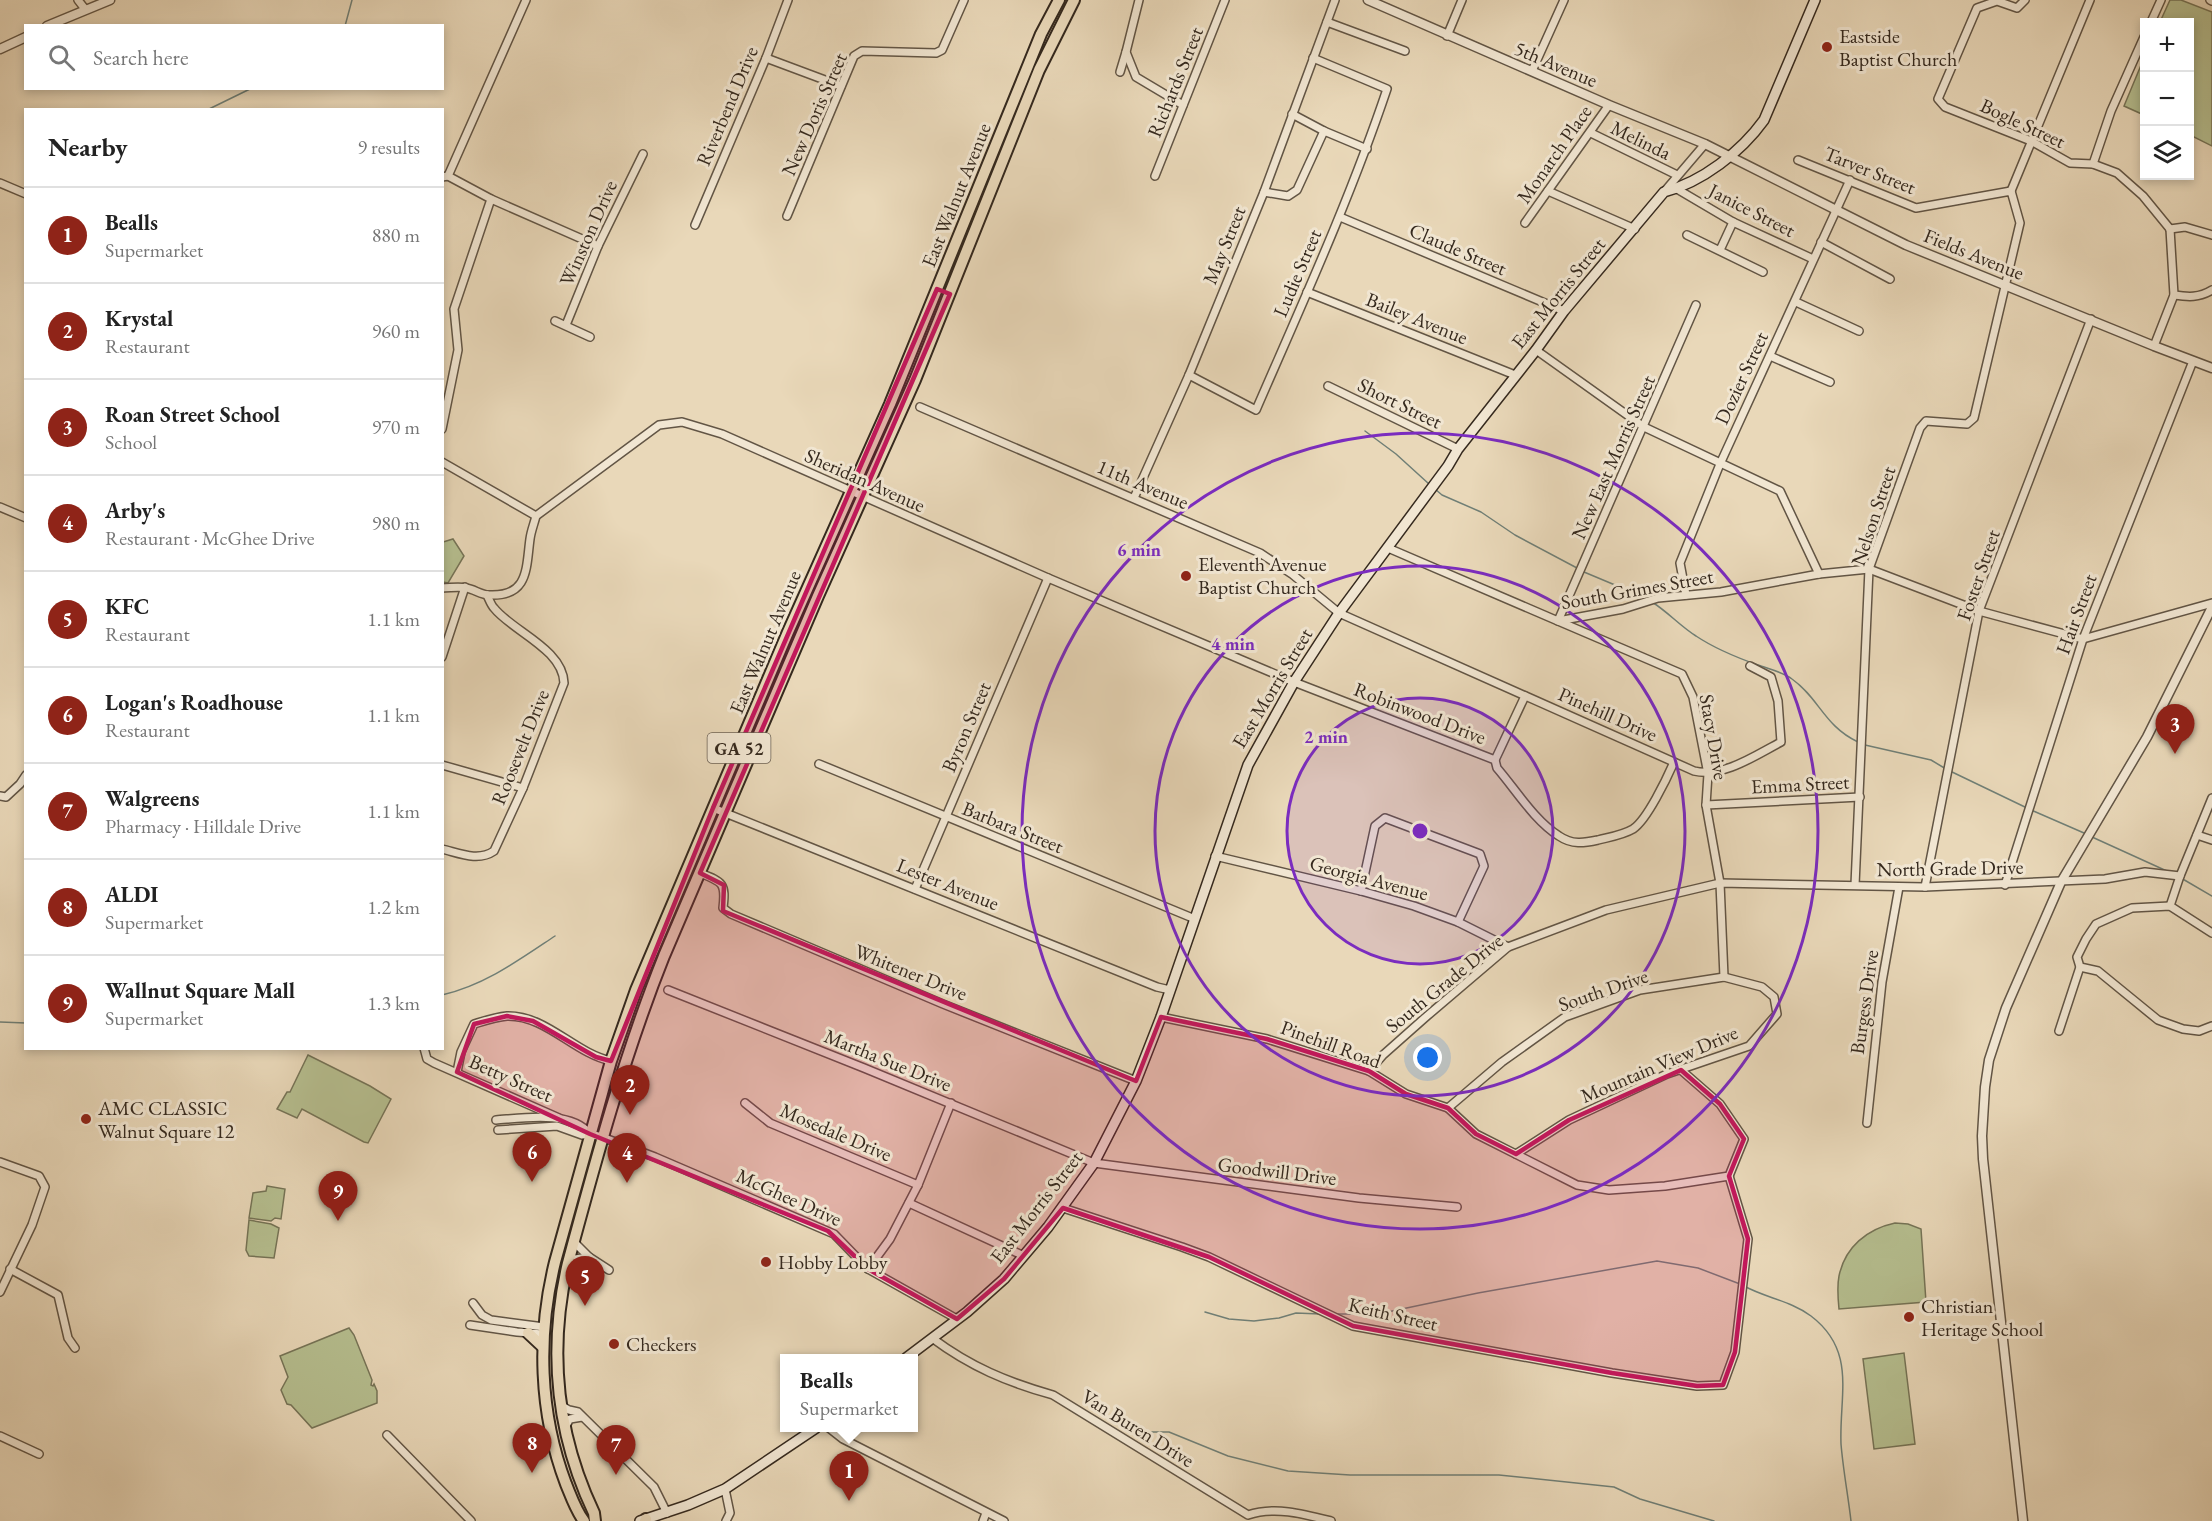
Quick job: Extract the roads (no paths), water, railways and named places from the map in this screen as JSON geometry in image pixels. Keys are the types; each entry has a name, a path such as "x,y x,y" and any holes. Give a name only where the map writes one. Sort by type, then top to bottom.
{"main road":[{"name":"East Walnut Avenue","path":"584,1521 564,1477 550,1428 544,1384 543,1347 549,1286 611,1060 636,990 890,404 1041,34 1059,0"},
{"name":"East Walnut Avenue","path":"595,1521 594,1513 575,1468 564,1429 556,1341 560,1301 568,1260 602,1137 645,1004 725,812 915,380 1039,70 1074,0"},
{"path":"1664,192 1677,189 1731,156 1754,134 1764,120 1815,0"},
{"name":"East Morris Street","path":"912,1354 985,1296 1024,1256 1063,1208 1094,1163 1136,1081 1161,1017 1248,765 1294,682 1339,613 1448,466 1458,449 1564,311 1664,192"},
{"path":"937,289 950,294"},
{"path":"528,1333 543,1347"},
{"path":"644,1520 725,1489 810,1432"}],"street":[{"path":"78,0 86,9"},
{"path":"52,24 110,0"},
{"path":"526,0 445,177 598,246"},
{"name":"Riverbend Drive","path":"694,225 766,58 788,0"},
{"name":"New Doris Street","path":"787,216 854,56 857,53 936,53 942,50 964,0"},
{"path":"1120,72 1139,0"},
{"name":"Richards Street","path":"1155,176 1225,0"},
{"name":"May Street","path":"1134,498 1189,375 1264,192 1335,0"},
{"name":"5th Avenue","path":"1368,0 1447,36 1731,156"},
{"path":"1447,36 1462,0"},
{"path":"1532,71 1564,0"},
{"name":"Bogle Street","path":"2025,0 2017,8 1997,1 1977,8 1938,99 1945,107 2031,141 2070,163 2092,164 2117,173 2143,196 2170,229"},
{"path":"2005,284 2020,223 2011,191 2090,0"},
{"path":"2153,18 2161,0"},
{"path":"1327,22 1405,51"},
{"path":"0,49 24,38"},
{"path":"2092,164 2111,111 2140,49"},
{"path":"1126,52 1136,77"},
{"path":"766,58 841,86"},
{"name":"Ludie Street","path":"1189,375 1256,410 1367,149 1387,89 1313,58"},
{"path":"1120,72 1131,66"},
{"path":"1120,72 1136,77 1183,105"},
{"name":"Monarch Place","path":"1525,223 1591,134 1609,105"},
{"path":"1292,114 1324,131 1367,149"},
{"path":"1264,192 1288,196 1297,190 1324,131"},
{"name":"Melinda","path":"1591,134 1677,175"},
{"path":"1664,192 1705,144"},
{"name":"Winston Drive","path":"566,326 598,246 643,154"},
{"name":"Fields Avenue","path":"1731,156 1906,245 2212,368"},
{"name":"Tarver Street","path":"1798,160 1916,208 2011,191"},
{"name":"Dozier Street","path":"1686,595 1680,563 1720,464 1850,180"},
{"path":"0,183 24,193"},
{"name":"Janice Street","path":"1677,189 1732,222 1813,260"},
{"path":"1548,191 1635,229"},
{"path":"444,419 458,350 454,309 491,199"},
{"name":"Claude Street","path":"1340,217 1564,311"},
{"path":"1720,250 1732,222"},
{"path":"2154,346 2174,295 2170,229 2185,227 2212,235"},
{"path":"1687,235 1763,272"},
{"path":"1821,242 1890,279"},
{"name":"Nelson Street","path":"1855,885 1869,569 1920,428 1926,421 1967,424 1974,418 2005,284"},
{"path":"2174,295 2203,296 2212,290"},
{"name":"Bailey Avenue","path":"1307,292 1515,375"},
{"path":"1796,302 1859,331"},
{"name":"New East Morris Street","path":"1558,621 1696,305"},
{"name":"Foster Street","path":"1925,887 1979,611 2091,319"},
{"path":"555,321 590,337"},
{"path":"1536,350 1644,427 1780,491 1819,574"},
{"path":"1770,356 1830,382"},
{"name":"Hair Street","path":"2005,885 2083,639 2193,361"},
{"name":"Short Street","path":"1328,386 1458,449"},
{"name":"11th Avenue","path":"920,407 1260,553 1293,574 1339,613"},
{"name":"Sheridan Avenue","path":"536,516 659,425 682,422 730,438 862,498 1294,682"},
{"path":"444,464 536,516 530,539 529,562 524,578 516,588 505,593 488,595 465,588 444,588"},
{"path":"0,507 24,517"},
{"name":"South Grimes Street","path":"1388,548 1558,621 1623,609 1658,598 1721,592 1819,574 1869,569"},
{"path":"1869,569 1979,611 2083,639 2212,605"},
{"name":"Byron Street","path":"915,889 1048,578"},
{"path":"444,651 465,588"},
{"name":"Roosevelt Drive","path":"444,850 473,857 488,855 494,851 523,788 564,683 564,676 560,668 540,645 493,608 488,595"},
{"path":"2023,1521 1983,1159 1982,1114 1989,1060 2006,1008 2061,882 2133,762 2167,699 2212,605"},
{"name":"Pinehill Drive","path":"1339,613 1674,762 1707,774"},
{"name":"Stacy Drive","path":"1558,621 1682,674 1693,697 1707,774 1706,805 1720,883 1724,977"},
{"path":"1707,774 1737,764 1781,742 1778,701 1771,677 1750,666"},
{"name":"Robinwood Drive","path":"1294,682 1495,759 1497,768 1542,822 1560,837 1575,843 1616,836 1635,828 1641,823 1674,762"},
{"path":"1495,759 1525,696"},
{"name":"Barbara Street","path":"819,764 1195,919"},
{"path":"444,766 523,788"},
{"path":"0,796 6,797 24,778"},
{"name":"Emma Street","path":"1706,805 1860,797"},
{"path":"2170,906 2212,798"},
{"name":"Lester Avenue","path":"713,808 1157,987 1170,990"},
{"path":"1360,891 1375,826 1385,818 1480,854 1484,866 1458,922"},
{"path":"2197,835 2212,840"},
{"name":"Georgia Avenue","path":"1215,856 1414,906 1458,922 1508,947"},
{"name":"North Grade Drive","path":"1720,883 1925,887 2105,879 2145,872 2180,876"},
{"name":"Whitener Drive","path":"700,873 724,885 723,908 730,914 943,1004 1136,1081"},
{"name":"South Grade Drive","path":"1369,1071 1426,1016 1508,947 1606,910 1720,883"},
{"name":"Burgess Drive","path":"1867,1123 1877,1022 1899,887"},
{"path":"2059,1031 2080,967 2077,957 2096,924 2132,908 2170,906 2212,933"},
{"path":"2080,967 2098,971 2158,1020 2183,1029 2199,1031 2212,1026"},
{"name":"Mountain View Drive","path":"1516,1154 1569,1120 1667,1074 1749,1046 1777,1014 1774,997 1762,987 1724,977"},
{"name":"South Drive","path":"1448,1108 1502,1062 1564,1017 1640,990 1724,977"},
{"name":"Martha Sue Drive","path":"668,990 1094,1163"},
{"path":"457,1072 461,1052 474,1024 507,1016 533,1021 596,1058 611,1060"},
{"name":"Pinehill Road","path":"1161,1017 1267,1039 1369,1071 1406,1094 1448,1108 1476,1134 1577,1185 1609,1190 1665,1186 1729,1176"},
{"name":"Betty Street","path":"425,1050 427,1059 585,1128 590,1134"},
{"path":"1680,1070 1720,1104 1744,1139 1729,1176"},
{"name":"Mosedale Drive","path":"745,1103 770,1123 918,1185"},
{"path":"868,1269 890,1239 918,1185 951,1103"},
{"path":"496,1120 559,1118"},
{"path":"498,1130 550,1125 582,1135 590,1134"},
{"name":"McGhee Drive","path":"590,1134 655,1157 828,1231 842,1240 860,1263 868,1269 957,1319"},
{"path":"0,1162 39,1176 45,1187 32,1225 0,1292"},
{"name":"Goodwill Drive","path":"1094,1163 1359,1198 1457,1207"},
{"name":"Keith Street","path":"1063,1208 1182,1246 1353,1326 1612,1373 1697,1386 1723,1385 1735,1352 1748,1239 1729,1176"},
{"path":"909,1203 1024,1256"},
{"path":"573,1241 590,1257 609,1269"},
{"path":"568,1260 590,1257"},
{"path":"10,1269 58,1295 68,1338 75,1348"},
{"path":"473,1303 482,1315 491,1320 544,1331"},
{"path":"470,1325 528,1333 544,1331"},
{"name":"Van Buren Drive","path":"932,1338 976,1368 1018,1385 1053,1395 1247,1518 1259,1511 1282,1511 1332,1521"},
{"path":"560,1404 569,1410 578,1412 654,1487 667,1513"},
{"path":"564,1429 570,1419 582,1417"},
{"path":"835,1432 1004,1521"},
{"path":"0,1436 39,1454"},
{"path":"387,1436 471,1521"},
{"path":"725,1489 730,1513 726,1521"},
{"path":"983,1521 986,1513"}],"waterway":[{"path":"346,24 352,0"},
{"path":"211,108 248,90"},
{"path":"1365,431 1396,454 1429,484"},
{"path":"1435,489 1442,495 1481,512 1515,535 1577,568"},
{"path":"1584,572 1646,598"},
{"path":"1652,602 1710,645 1788,677 1809,695 1837,728 1858,742"},
{"path":"1865,745 1931,760 1946,769"},
{"path":"1950,771 2027,808"},
{"path":"2031,810 2084,833"},
{"path":"2092,837 2169,872"},
{"path":"2181,878 2212,896"},
{"path":"444,994 487,978 515,963 555,936"},
{"path":"0,1022 24,1023"},
{"path":"1334,1314 1378,1314 1478,1293 1657,1261 1698,1268 1740,1284"},
{"path":"1744,1286 1787,1303 1811,1316 1835,1344 1842,1375 1841,1444 1851,1521"},
{"path":"1205,1312 1229,1319 1254,1321 1296,1313 1320,1314"},
{"path":"1137,1432 1169,1432 1228,1456 1288,1471 1350,1475 1499,1475 1614,1487 1640,1499 1714,1521"}],"place":[{"name":"Eastside Baptist Church","path":"1827,47"},
{"name":"Eleventh Avenue Baptist Church","path":"1186,576"},
{"name":"Roan Street School","path":"2175,754"},
{"name":"Krystal","path":"630,1115"},
{"name":"AMC CLASSIC Walnut Square 12","path":"86,1119"},
{"name":"Logan's Roadhouse","path":"532,1182"},
{"name":"Arby's","path":"627,1183"},
{"name":"Wallnut Square Mall","path":"338,1221"},
{"name":"Hobby Lobby","path":"766,1262"},
{"name":"KFC","path":"585,1306"},
{"name":"Christian Heritage School","path":"1909,1317"},
{"name":"Checkers","path":"614,1344"},
{"name":"ALDI","path":"532,1473"},
{"name":"Walgreens","path":"616,1475"},
{"name":"Bealls","path":"849,1501"}]}
